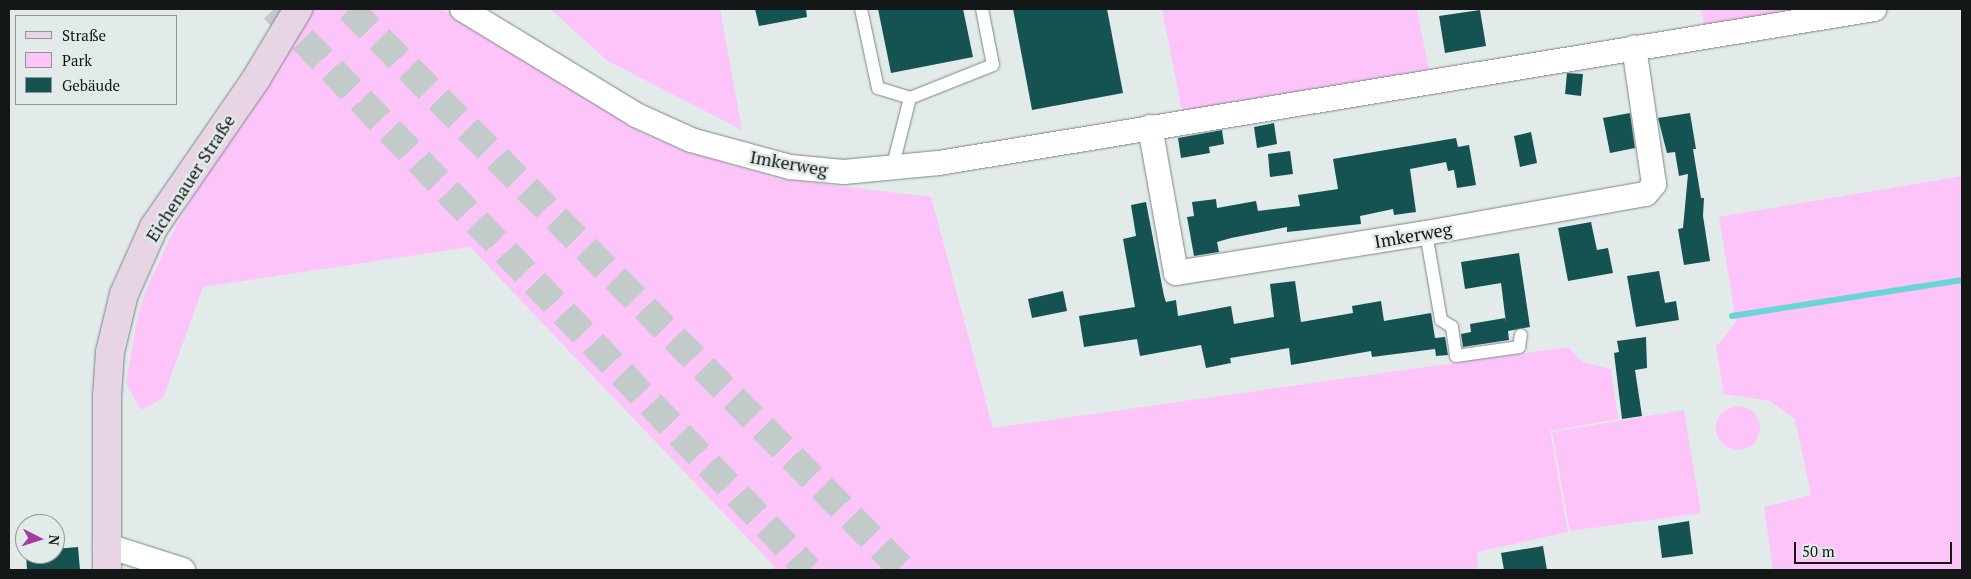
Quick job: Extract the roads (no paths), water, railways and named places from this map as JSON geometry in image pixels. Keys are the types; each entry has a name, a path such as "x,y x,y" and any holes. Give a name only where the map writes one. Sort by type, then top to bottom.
{"street":[{"name":"Eichenauer Straße","path":"106,558 109,370 124,294 154,227 266,64 298,9"},
{"name":"Imkerweg","path":"462,9 636,115 692,140 790,167 844,172 892,169 1874,9"},
{"name":"Imkerweg","path":"1150,127 1176,274 1426,234 1646,194 1654,184 1634,47"},
{"path":"106,558 183,570"}],"lane":[{"path":"861,9 878,88 910,98 993,65 982,9"},
{"path":"892,169 910,98"},
{"path":"1426,234 1441,320 1452,327 1456,356 1519,347 1521,335"}],"waterway":[{"path":"1732,316 1962,280"}],"tunnel":[{"path":"274,9 809,570"},
{"path":"350,9 903,570"}]}
